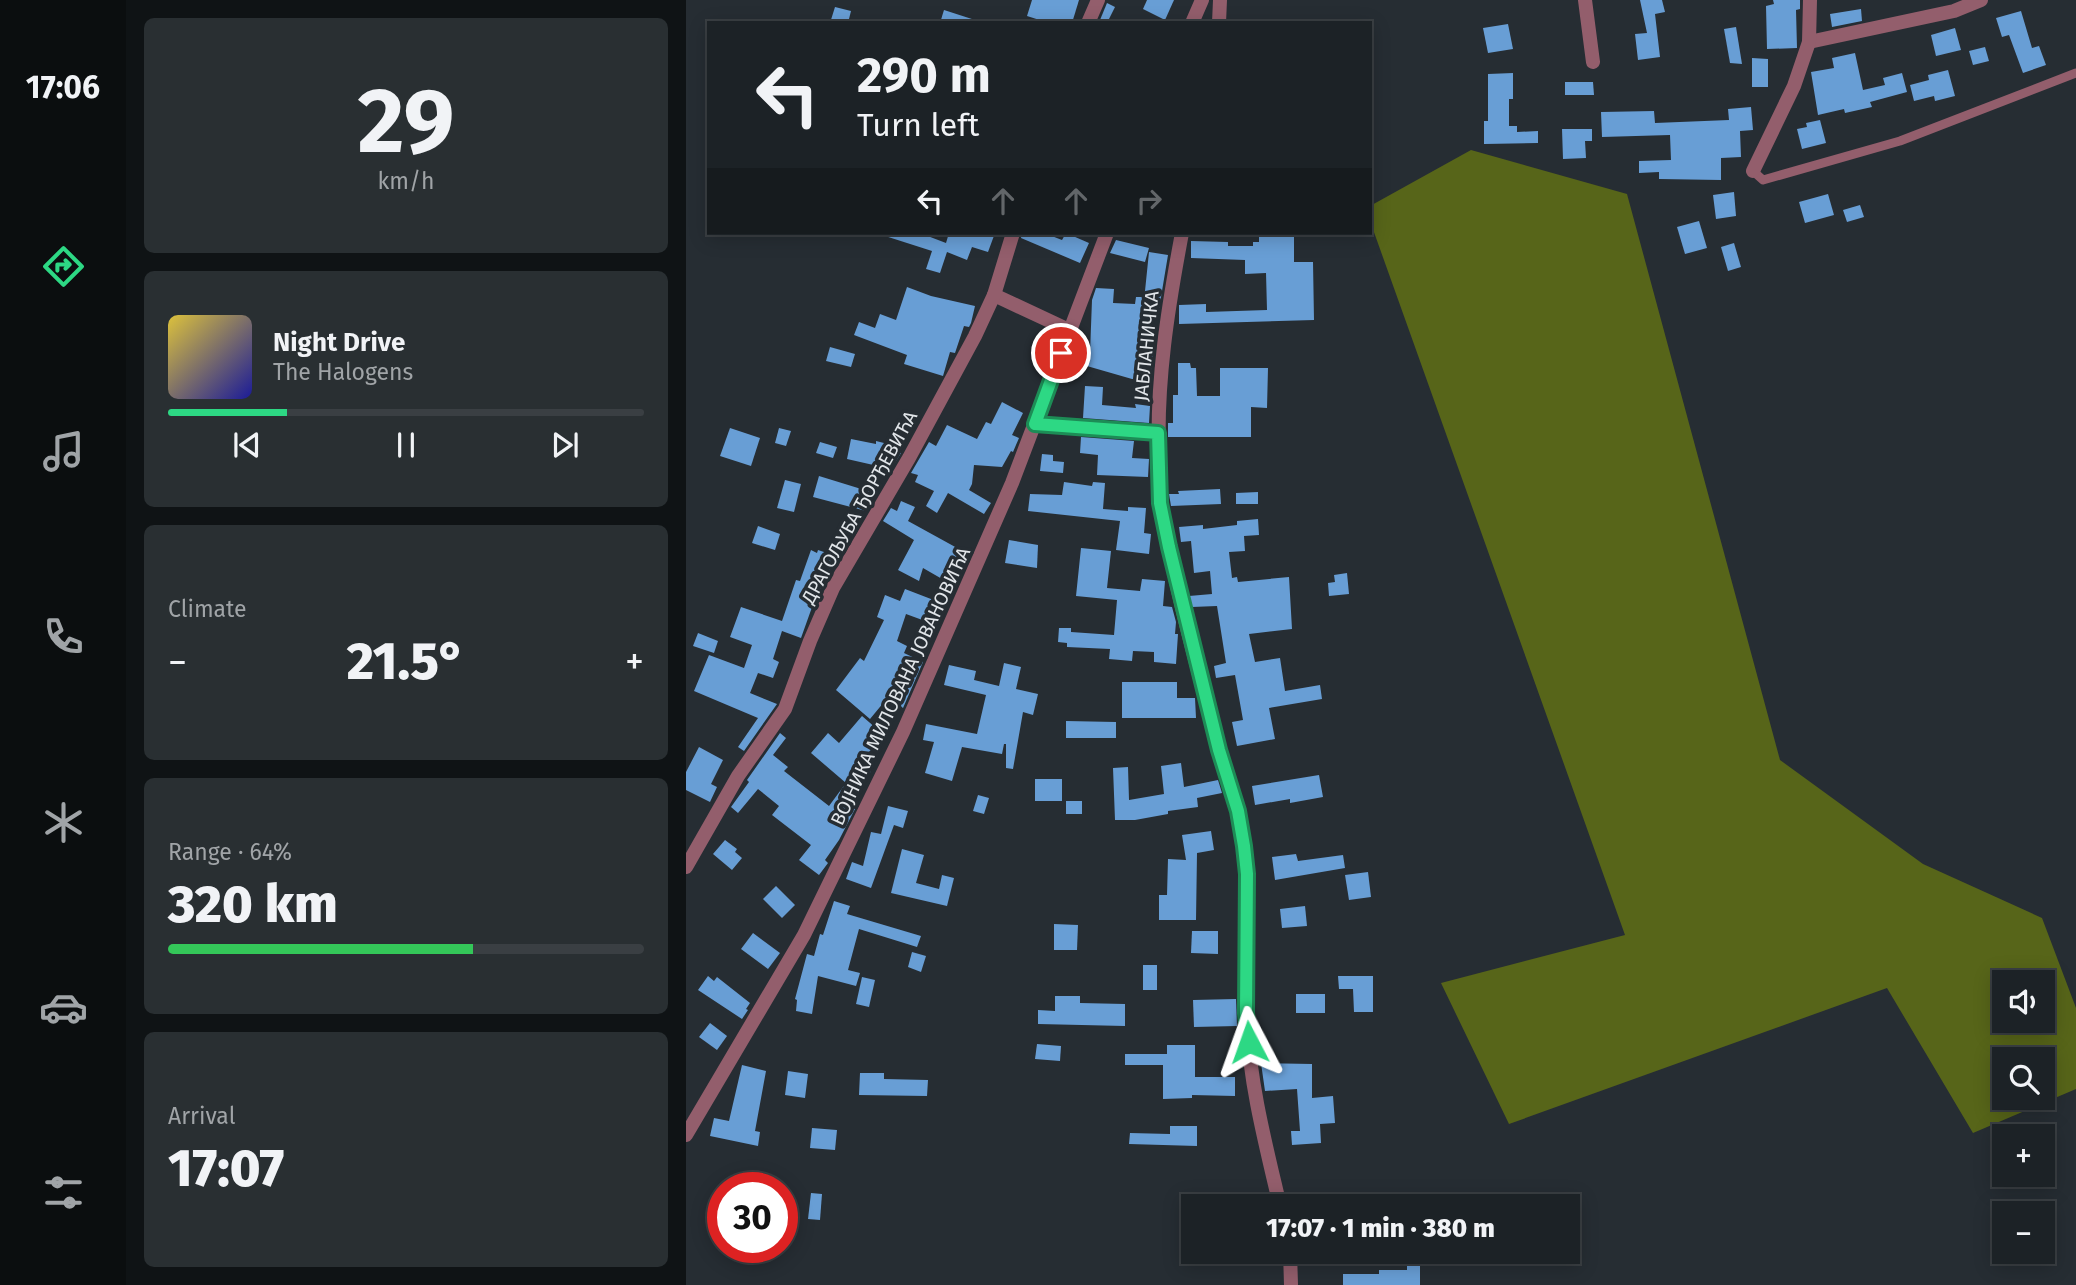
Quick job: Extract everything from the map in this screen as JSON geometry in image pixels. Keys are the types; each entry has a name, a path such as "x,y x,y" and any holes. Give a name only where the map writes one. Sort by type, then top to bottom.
{"street":[{"path":"1089,21 1098,0"},
{"path":"1193,21 1202,0"},
{"path":"1219,21 1220,0"},
{"path":"1585,0 1593,62"},
{"path":"1753,171 1794,86 1809,43 1810,0"},
{"path":"1809,43 1954,10 1981,0"},
{"name":"ДРАГОЉУБА ЂОРЂЕВИЋА","path":"686,867 738,776 785,709 810,641 834,588 975,336 993,295 1012,235"},
{"name":"ВОЈНИКА МИЛОВАНА ЈОВАНОВИЋА","path":"686,1136 804,935 903,732 1012,483 1106,235"},
{"name":"ЈАБЛАНИЧКА","path":"1182,235 1171,287 1161,364 1158,433 1160,503 1219,750 1238,811 1244,846 1247,874 1247,1027 1261,1123 1277,1194"},
{"path":"993,295 1069,330"},
{"path":"1035,424 1158,433"},
{"path":"1291,1264 1292,1285"}],"lane":[{"path":"1753,171 1763,180 1900,141 2076,74"}],"green space":[{"path":"1471,150 1627,194 1780,760 1923,864 2042,918 2076,1008 2076,1089 2055,1098 2055,1047 1992,1047 1992,1110 2027,1110 1973,1133 1887,988 1509,1124 1441,983 1625,935 1372,227 1372,205"}],"building":[{"path":"1032,0 1079,0 1073,21 1043,21 1027,16"},
{"path":"1147,0 1174,0 1165,20 1143,9"},
{"path":"1640,0 1662,0 1665,12 1655,14 1660,57 1638,60 1635,34 1647,33"},
{"path":"1773,0 1800,0 1800,9 1796,10 1797,48 1767,49 1766,6 1774,4"},
{"path":"1107,3 1115,7 1108,21 1100,20"},
{"path":"835,7 851,11 848,21 831,21"},
{"path":"1861,9 1862,21 1832,27 1830,14"},
{"path":"944,10 975,20 975,21 941,21"},
{"path":"2021,11 2032,48 2039,46 2046,65 2023,73 2009,35 2002,37 1996,18"},
{"path":"1508,24 1513,49 1488,53 1483,28"},
{"path":"1736,27 1742,64 1730,63 1724,29"},
{"path":"1955,28 1961,50 1936,56 1931,35"},
{"path":"1985,47 1989,61 1973,65 1969,51"},
{"path":"1855,53 1863,90 1885,85 1883,78 1902,73 1907,92 1870,102 1872,107 1845,113 1844,109 1818,115 1811,72 1834,68 1832,58"},
{"path":"1752,58 1768,59 1768,87 1752,87"},
{"path":"1948,70 1955,96 1935,101 1934,96 1914,101 1910,85 1929,80 1928,75"},
{"path":"1513,73 1509,126 1517,126 1517,132 1538,131 1538,143 1484,144 1484,121 1488,121 1488,74"},
{"path":"1565,82 1593,82 1594,95 1565,95"},
{"path":"1751,107 1753,130 1740,131 1741,157 1721,158 1721,180 1659,179 1659,172 1639,173 1639,161 1671,160 1670,135 1602,137 1601,112 1654,111 1655,123 1729,120 1728,109"},
{"path":"1820,120 1826,143 1802,149 1797,129 1807,127 1806,123"},
{"path":"1562,129 1592,129 1592,141 1585,141 1586,158 1563,159"},
{"path":"1734,192 1736,216 1716,219 1713,195"},
{"path":"1828,194 1834,215 1805,223 1799,202"},
{"path":"1860,205 1864,217 1847,222 1843,210"},
{"path":"1699,221 1707,248 1685,254 1677,227"},
{"path":"882,235 925,235 946,243 948,235 994,235 988,252 972,247 967,260 947,252 940,273 926,269 932,251"},
{"path":"1022,235 1049,235 1062,240 1065,235 1071,235 1089,243 1080,263 1021,238"},
{"path":"1259,235 1294,235 1294,262 1313,262 1314,320 1179,324 1179,305 1206,304 1206,312 1267,310 1266,273 1245,274 1245,260 1191,258 1191,241 1228,242 1228,246 1253,246 1253,242 1259,242"},
{"path":"1116,240 1149,248 1145,262 1110,253"},
{"path":"1734,243 1741,267 1728,271 1721,247"},
{"path":"1149,252 1168,255 1158,315 1148,315 1146,355 1153,355 1151,380 1132,379 1073,362 1076,349 1090,353 1092,300 1096,288 1114,289 1113,303 1135,304 1136,297 1143,297 1145,291"},
{"path":"907,287 931,296 975,306 971,323 969,327 964,326 955,353 950,352 943,376 904,364 907,355 854,335 859,322 875,328 880,314 896,320"},
{"path":"830,347 855,354 851,367 826,361"},
{"path":"1178,363 1190,363 1191,368 1196,368 1197,396 1220,396 1220,368 1268,368 1267,408 1251,407 1251,437 1168,437 1168,423 1173,423 1173,395 1178,395"},
{"path":"1085,386 1103,387 1102,405 1136,408 1135,404 1150,406 1149,423 1083,418"},
{"path":"1002,402 1023,413 1012,435 1019,438 1002,467 974,465 969,490 991,503 984,514 948,493 937,513 926,506 934,491 915,482 918,475 911,473 929,442 936,446 947,425 977,439 986,422 991,424"},
{"path":"730,428 760,438 751,466 720,456"},
{"path":"779,428 791,431 786,446 775,443"},
{"path":"1081,437 1134,441 1132,458 1149,459 1148,477 1097,475 1098,455 1080,453"},
{"path":"851,439 892,445 890,451 901,453 891,469 847,459"},
{"path":"820,442 837,447 833,458 816,453"},
{"path":"1042,454 1053,455 1053,461 1064,462 1063,473 1040,471"},
{"path":"819,476 871,492 866,511 813,497"},
{"path":"785,480 801,484 794,512 777,508"},
{"path":"1064,482 1092,486 1093,482 1105,483 1103,509 1128,511 1128,507 1146,508 1144,533 1151,534 1149,554 1116,550 1120,521 1028,511 1030,494 1062,495"},
{"path":"1220,489 1221,504 1171,506 1169,494 1179,494 1178,491"},
{"path":"1258,492 1258,504 1236,504 1236,493"},
{"path":"901,501 915,507 908,521 968,554 959,570 962,573 956,587 923,568 919,581 898,570 914,540 883,521 891,508 897,511"},
{"path":"1258,519 1259,535 1244,536 1245,551 1229,552 1232,578 1237,577 1238,582 1289,577 1292,629 1249,634 1255,662 1280,658 1285,691 1320,685 1322,699 1269,708 1275,739 1237,746 1232,722 1243,720 1235,675 1216,678 1214,666 1226,663 1217,606 1192,607 1189,596 1212,594 1210,571 1194,573 1191,541 1181,542 1179,527 1203,525 1203,529 1237,525 1237,521"},
{"path":"758,526 780,534 775,550 752,543"},
{"path":"1009,540 1038,545 1037,568 1005,563"},
{"path":"1081,548 1111,551 1107,588 1140,591 1142,579 1165,581 1163,606 1172,607 1176,622 1175,634 1178,634 1176,664 1154,662 1154,652 1133,651 1132,661 1109,659 1110,649 1067,647 1067,643 1058,642 1059,628 1071,628 1071,632 1114,635 1117,600 1076,596"},
{"path":"811,550 836,556 830,571 827,570 819,597 816,596 801,638 782,631 773,659 779,662 773,678 758,673 750,693 777,704 744,751 738,747 758,718 694,691 709,655 744,668 752,645 730,637 741,607 782,621 796,580 800,581"},
{"path":"1347,573 1349,594 1329,596 1328,583 1335,582 1334,575"},
{"path":"905,589 944,604 936,625 906,614 897,641 907,646 904,653 923,662 903,708 889,696 870,719 836,690 860,658 864,661 884,620 877,617 885,595 900,601"},
{"path":"698,633 718,641 714,653 693,646"},
{"path":"1004,663 1021,667 1016,689 1038,694 1033,715 1023,712 1013,769 1006,768 1004,744 1002,754 962,747 952,781 925,773 934,742 923,740 926,724 977,734 986,695 944,685 949,665 976,671 974,680 999,686"},
{"path":"1122,682 1177,682 1177,698 1195,698 1196,718 1122,718"},
{"path":"862,716 884,735 860,762 871,772 845,802 855,809 825,860 828,863 819,875 799,860 811,845 772,815 779,806 758,789 738,813 731,807 780,733 786,738 773,755 788,767 784,771 829,806 846,783 811,753 828,733 839,743"},
{"path":"1066,721 1116,722 1116,738 1066,738"},
{"path":"699,747 723,760 711,784 717,787 710,802 686,790 686,772"},
{"path":"1181,763 1184,787 1218,780 1222,793 1197,798 1198,807 1168,811 1168,814 1135,820 1115,820 1113,768 1128,767 1129,800 1164,794 1161,766"},
{"path":"1319,775 1323,797 1290,803 1290,799 1255,805 1252,786"},
{"path":"1035,779 1062,779 1062,801 1035,801"},
{"path":"978,795 989,798 984,814 973,811"},
{"path":"1066,801 1082,801 1082,814 1066,814"},
{"path":"888,806 908,811 903,828 894,825 871,888 846,879 852,862 863,866 871,832 881,834"},
{"path":"1211,831 1214,850 1197,853 1196,920 1159,920 1159,895 1167,895 1168,859 1186,860 1182,835"},
{"path":"725,840 737,849 735,852 742,858 732,870 713,854"},
{"path":"902,849 924,855 916,883 939,889 942,875 954,878 947,906 891,893"},
{"path":"1296,854 1298,861 1343,855 1345,868 1275,880 1272,857"},
{"path":"1368,872 1371,897 1349,900 1345,875"},
{"path":"776,886 795,905 782,918 763,899"},
{"path":"834,901 850,906 847,914 921,936 917,947 859,929 848,970 860,973 856,986 818,976 812,1014 796,1011 795,999 807,954 814,956"},
{"path":"1305,906 1307,926 1282,928 1280,909"},
{"path":"1054,924 1078,925 1077,950 1054,950"},
{"path":"1192,931 1218,931 1218,954 1191,953"},
{"path":"753,933 780,953 768,969 741,949"},
{"path":"912,952 926,956 921,972 908,967"},
{"path":"1143,965 1157,965 1157,990 1143,990"},
{"path":"708,976 714,981 717,977 750,1003 742,1019 698,990"},
{"path":"1338,976 1373,976 1373,1012 1354,1012 1353,989 1339,989"},
{"path":"862,977 875,980 869,1007 856,1004"},
{"path":"1296,994 1325,994 1325,1013 1296,1013"},
{"path":"1055,996 1080,996 1080,1003 1125,1004 1125,1026 1038,1024 1038,1010 1055,1011"},
{"path":"1236,999 1237,1026 1194,1027 1193,1000"},
{"path":"710,1023 727,1036 717,1050 699,1037"},
{"path":"1037,1044 1061,1046 1060,1061 1035,1059"},
{"path":"1167,1045 1195,1045 1195,1077 1235,1077 1235,1096 1192,1095 1192,1098 1163,1099 1163,1065 1125,1065 1125,1054 1167,1054"},
{"path":"1261,1063 1312,1064 1312,1098 1333,1096 1335,1123 1320,1124 1321,1143 1292,1145 1291,1131 1300,1131 1297,1089 1265,1091"},
{"path":"742,1065 766,1071 755,1131 760,1132 758,1146 710,1136 714,1118 729,1121"},
{"path":"788,1071 808,1074 805,1098 785,1095"},
{"path":"860,1073 884,1073 884,1079 928,1080 927,1096 859,1095"},
{"path":"1170,1126 1197,1126 1197,1146 1129,1144 1130,1133 1170,1134"},
{"path":"812,1128 837,1130 835,1150 810,1148"},
{"path":"811,1193 822,1194 820,1220 808,1219"},
{"path":"1407,1266 1420,1266 1420,1285 1343,1285 1343,1274 1379,1274 1379,1270 1407,1270"}],"route":[{"path":"1061,353 1035,424 1158,433 1160,503 1169,547 1219,750 1238,811 1244,846 1247,874 1246,1013 1249,1042"}]}
